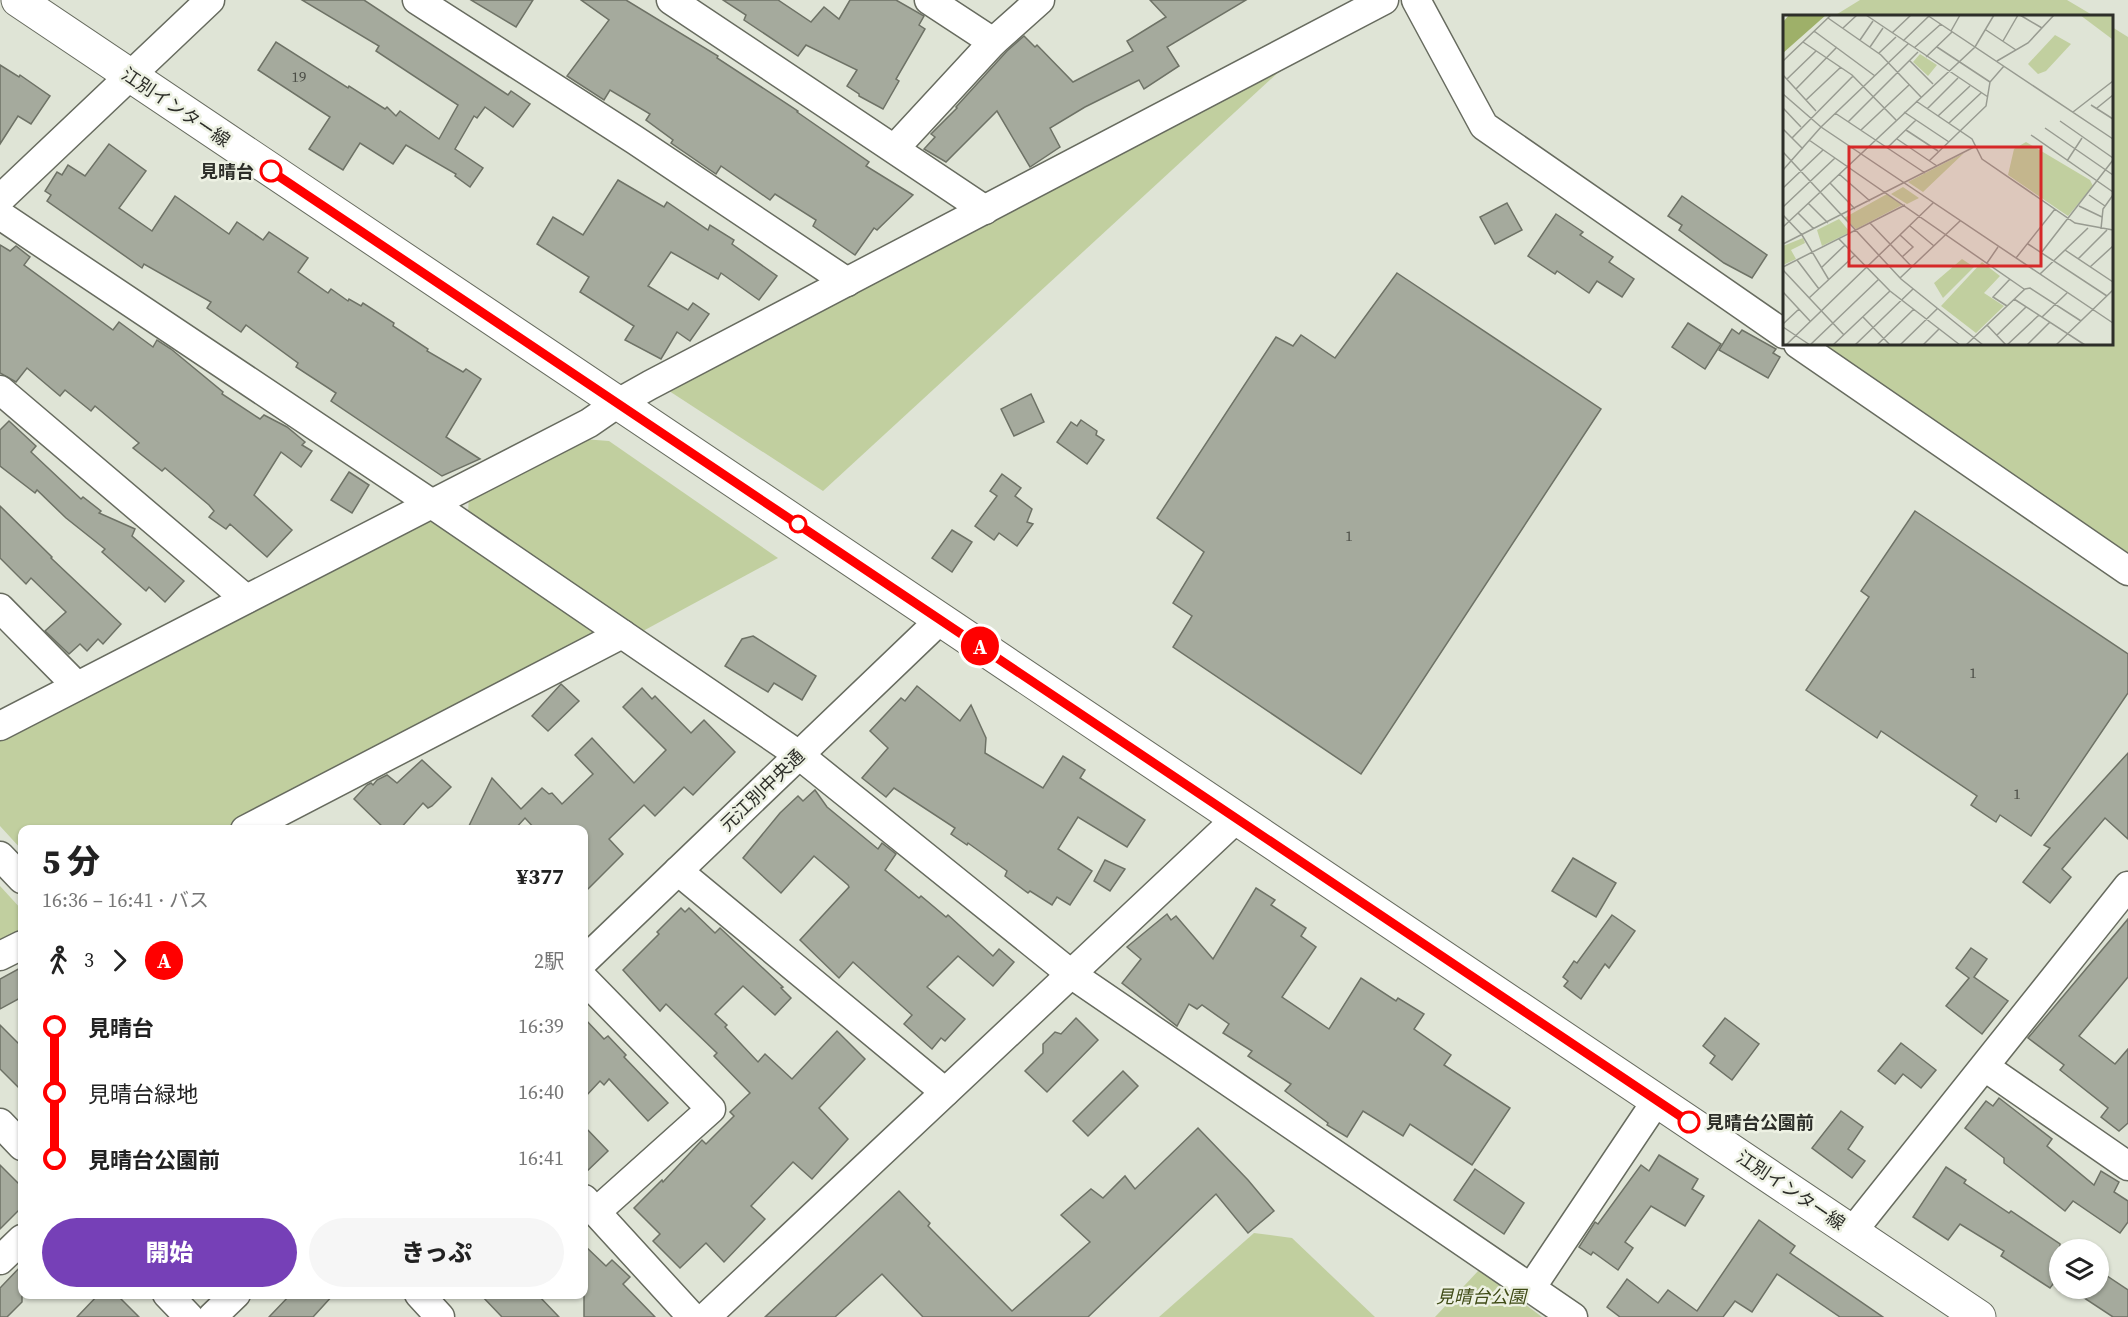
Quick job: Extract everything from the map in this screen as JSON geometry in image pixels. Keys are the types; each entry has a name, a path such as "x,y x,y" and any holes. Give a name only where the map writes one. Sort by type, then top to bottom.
{"main road":[{"name":"江別インター線","path":"18,0 1979,1317"}],"street":[{"path":"0,200 210,0"},
{"path":"671,0 985,210"},
{"path":"929,0 993,42"},
{"path":"895,148 993,42 1040,0"},
{"path":"0,726 589,423 618,403 1384,0"},
{"path":"1416,0 1484,126 1783,333"},
{"path":"428,3 847,282"},
{"path":"0,215 432,504 799,755 1071,974 1573,1317"},
{"path":"1799,345 2128,571"},
{"path":"0,390 246,599"},
{"path":"0,608 76,686"},
{"name":"元江別中央通","path":"588,957 941,619"},
{"path":"255,825 622,633"},
{"path":"706,1317 1237,818"},
{"path":"0,856 18,875"},
{"path":"678,871 945,1092"},
{"path":"1852,1232 2128,886"},
{"path":"0,956 18,947"},
{"path":"588,983 711,1109 590,1206 692,1317"},
{"path":"1985,1067 2128,1166"},
{"path":"1531,1288 1657,1100"},
{"path":"0,1123 18,1142"},
{"path":"0,1260 18,1243"},
{"path":"172,1299 189,1317"},
{"path":"212,1317 231,1299"},
{"path":"423,1299 440,1317"}],"green space":[{"path":"1860,0 2067,0 2092,15 1836,15"},
{"path":"2113,28 2128,37 2128,555 1820,345 2113,345"},
{"path":"1283,68 823,491 663,387"},
{"path":"583,439 609,441 778,558 643,631 468,513 469,496"},
{"path":"428,517 593,625 596,635 588,645 235,825 18,825 18,846 0,826 0,736"},
{"path":"0,886 18,906 18,934 0,943"},
{"path":"1254,1233 1292,1238 1375,1317 1159,1317"},
{"name":"見晴台公園","path":"1479,1270 1542,1317 1435,1317"}],"building":[{"path":"302,0 364,0 508,95 511,91 530,104 513,127 485,107 477,118 474,116 455,149 483,168 470,187 455,176 456,174 406,145 393,164 360,143 343,170 309,149 330,117 258,70 276,42 348,88 349,86 385,109 387,107 396,116 400,111 439,139 458,105 376,51 379,46"},
{"path":"471,0 533,0 516,27"},
{"path":"581,0 626,0 718,56 717,58 798,111 869,162 866,166 913,195 877,230 874,228 855,255 813,226 816,220 775,194 770,200 721,166 716,174 671,143 673,140 646,120 650,114 610,90 604,100 567,76 609,20"},
{"path":"723,0 778,0 811,22 824,7 839,19 850,0 896,0 924,16 919,25 925,29 896,79 899,81 883,109 859,96 847,86 857,70 806,45 798,56 744,20 746,15"},
{"path":"1150,0 1246,0 1167,47 1179,66 1144,89 1139,80 1085,107 1050,128 1060,147 1030,167 997,111 946,162 924,149 935,137 931,134 1007,51 1024,36 1035,47 1037,45 1073,82 1133,51 1127,41 1166,17"},
{"path":"0,65 19,77 20,75 50,96 31,124 18,116 0,144"},
{"path":"109,144 146,171 119,208 152,231 175,196 229,234 237,222 263,240 269,232 308,258 298,272 328,293 331,289 348,301 349,299 361,306 363,303 394,323 393,326 428,349 427,351 463,372 466,369 481,379 446,437 480,459 442,476 331,401 336,393 296,367 298,363 246,325 241,332 207,308 211,302 144,264 142,268 47,201 51,195 45,191 57,172 62,175 68,165 85,176"},
{"path":"618,180 664,207 667,202 708,230 710,225 734,240 732,244 777,276 759,300 721,273 718,279 671,252 648,286 688,310 693,303 709,314 690,341 677,332 661,359 625,340 634,326 580,292 589,277 537,244 553,217 583,235"},
{"path":"1682,196 1767,255 1752,278 1724,263 1679,230 1682,225 1668,216"},
{"path":"1507,203 1522,230 1495,244 1480,217"},
{"path":"1556,214 1583,232 1580,235 1613,257 1609,262 1634,279 1622,297 1597,281 1589,293 1557,271 1555,274 1528,256"},
{"path":"0,245 10,251 16,246 30,257 24,265 113,330 119,322 153,347 157,340 223,392 222,394 260,419 264,415 287,427 305,442 302,445 312,451 301,467 281,452 254,495 292,530 267,557 230,524 226,529 209,517 214,511 209,505 165,468 162,471 133,448 139,443 95,406 91,411 65,390 60,396 27,368 16,382 0,373"},
{"path":"1397,273 1601,409 1361,774 1173,647 1192,616 1173,603 1204,552 1157,518 1276,337 1293,346 1301,335 1335,358"},
{"path":"1688,323 1721,344 1705,369 1672,347"},
{"path":"1732,329 1739,334 1742,330 1776,349 1773,353 1780,357 1768,378 1719,350"},
{"path":"1031,394 1044,422 1014,436 1001,409"},
{"path":"1081,420 1097,431 1096,435 1104,440 1087,464 1057,442 1071,422 1077,426"},
{"path":"9,421 36,446 31,452 81,499 83,497 101,511 99,513 135,529 132,536 184,581 165,602 149,587 146,591 102,552 105,549 66,518 37,490 35,493 0,466 0,430"},
{"path":"349,472 369,485 352,513 331,500"},
{"path":"1002,474 1021,488 1015,496 1032,509 1027,522 1033,524 1017,546 999,533 994,540 975,526 997,496 990,491"},
{"path":"0,506 121,624 103,644 98,639 87,651 80,644 69,654 45,631 66,612 31,578 26,584 0,558"},
{"path":"1915,511 2128,654 2128,693 2031,836 2000,815 1996,822 1971,805 1977,796 1881,731 1877,738 1806,690 1869,597 1861,591"},
{"path":"952,530 972,542 952,572 932,558"},
{"path":"753,636 816,676 802,700 774,683 768,692 725,666 742,639"},
{"path":"561,684 579,701 548,731 532,716"},
{"path":"917,686 960,721 971,705 986,738 985,753 1043,788 1063,756 1085,770 1080,778 1145,820 1127,847 1078,817 1058,849 1092,871 1070,905 1057,897 1052,905 1030,891 1028,893 1005,876 1007,871 968,843 967,845 951,834 955,828 894,788 886,797 862,778 888,748 870,731 901,698 905,701"},
{"path":"642,688 652,699 655,696 691,733 704,720 735,752 693,795 684,787 655,816 644,805 609,839 623,854 588,889 588,825 531,825 525,818 519,825 469,825 492,778 521,809 542,788 549,794 552,793 562,804 593,774 575,755 592,738 634,783 666,750 623,707"},
{"path":"2128,753 2128,839 2105,818 2062,869 2071,877 2050,903 2023,882 2050,848 2044,845"},
{"path":"422,760 451,787 432,806 428,808 423,803 403,825 381,825 354,799 367,785 371,783 373,785 387,775 397,783"},
{"path":"815,790 827,807 878,849 882,843 896,854 885,870 919,898 921,896 946,917 948,915 993,956 999,949 1014,962 993,986 958,956 927,987 965,1019 945,1041 941,1038 932,1049 904,1024 912,1015 853,962 839,978 800,940 849,887 848,885 814,856 781,893 743,858 780,813 798,796 803,801"},
{"path":"1573,858 1616,883 1596,917 1552,891"},
{"path":"1105,860 1125,869 1110,891 1094,881"},
{"path":"1256,888 1275,900 1271,905 1306,928 1301,936 1316,947 1282,997 1329,1029 1361,978 1396,1001 1398,998 1424,1014 1414,1029 1451,1055 1444,1065 1510,1108 1472,1165 1410,1124 1403,1136 1363,1111 1347,1137 1327,1125 1328,1123 1285,1091 1291,1084 1248,1056 1252,1051 1223,1033 1229,1024 1202,1005 1197,1009 1189,1004 1177,1026 1122,983 1141,959 1127,947 1167,914 1171,920 1176,916 1213,959"},
{"path":"681,908 685,912 689,908 715,933 720,928 783,987 781,988 791,998 775,1015 743,986 715,1014 758,1062 765,1054 792,1079 837,1031 865,1059 819,1108 848,1139 812,1179 793,1162 751,1206 765,1219 724,1262 706,1243 680,1268 653,1241 660,1234 634,1208 662,1180 663,1182 702,1140 706,1144 734,1116 730,1112 750,1093 714,1056 717,1053 666,1004 660,1011 623,970"},
{"path":"1612,915 1635,931 1609,968 1605,964 1581,999 1564,986 1568,981 1563,977 1574,961 1577,963"},
{"path":"2128,919 2128,977 2079,1036 2115,1064 2128,1049 2128,1123 2119,1131 2101,1117 2108,1108 2060,1070 2064,1065 2028,1038"},
{"path":"1971,948 1987,959 1974,977 2008,1001 1982,1034 1946,1006 1969,978 1956,968"},
{"path":"18,969 18,999 0,1009 0,979"},
{"path":"1076,1018 1098,1040 1047,1092 1025,1071 1043,1053 1043,1044 1055,1032 1061,1034"},
{"path":"1725,1018 1759,1044 1732,1080 1710,1063 1715,1056 1703,1046"},
{"path":"588,1022 604,1039 608,1036 626,1055 624,1057 668,1103 648,1121 609,1079 604,1085 600,1081 588,1094"},
{"path":"0,1025 18,1043 18,1087 0,1069"},
{"path":"1901,1043 1936,1070 1921,1088 1903,1074 1895,1084 1878,1071"},
{"path":"1123,1071 1138,1086 1088,1136 1073,1121"},
{"path":"1999,1098 2052,1139 2047,1146 2094,1185 2101,1171 2119,1182 2114,1192 2128,1201 2128,1222 2120,1233 2073,1201 2065,1211 2004,1163 2004,1158 1965,1128 1986,1101 1993,1106"},
{"path":"1841,1111 1863,1127 1848,1149 1865,1161 1852,1178 1812,1148"},
{"path":"1198,1128 1274,1211 1248,1233 1216,1194 1088,1317 923,1317 882,1274 835,1317 765,1317 899,1191 930,1223 928,1226 1012,1311 1090,1242 1061,1215 1091,1189 1103,1198 1125,1176 1135,1189"},
{"path":"588,1130 608,1151 588,1170"},
{"path":"1659,1155 1698,1179 1692,1189 1704,1196 1685,1226 1651,1206 1625,1242 1633,1248 1618,1270 1593,1252 1591,1255 1579,1247 1595,1222 1598,1224 1641,1165 1649,1171"},
{"path":"0,1165 18,1183 18,1211 0,1229"},
{"path":"1946,1167 1966,1180 1964,1183 2053,1239 2049,1239 2049,1287 2001,1256 2004,1251 1960,1224 1948,1240 1913,1217"},
{"path":"1475,1169 1524,1203 1504,1234 1454,1200"},
{"path":"1759,1220 1795,1246 1790,1253 1883,1317 1840,1317 1777,1274 1752,1312 1735,1301 1723,1317 1620,1317 1607,1307 1627,1279 1658,1303 1668,1290 1697,1311"},
{"path":"588,1249 606,1266 612,1260 630,1277 623,1284 655,1317 584,1317 584,1299 588,1299"},
{"path":"18,1269 18,1299 22,1299 22,1302 7,1317 0,1317 0,1288"},
{"path":"2109,1277 2128,1290 2128,1317 2113,1317 2086,1299 2109,1299"},
{"path":"94,1299 121,1299 139,1317 77,1317"},
{"path":"286,1299 329,1299 313,1317 269,1317"},
{"path":"485,1299 542,1299 559,1317 502,1317"}],"bus line":[{"name":"A","path":"271,171 1689,1122"}],"place":[{"name":"見晴台","path":"271,171"},
{"name":"見晴台公園前","path":"1689,1122"}]}
